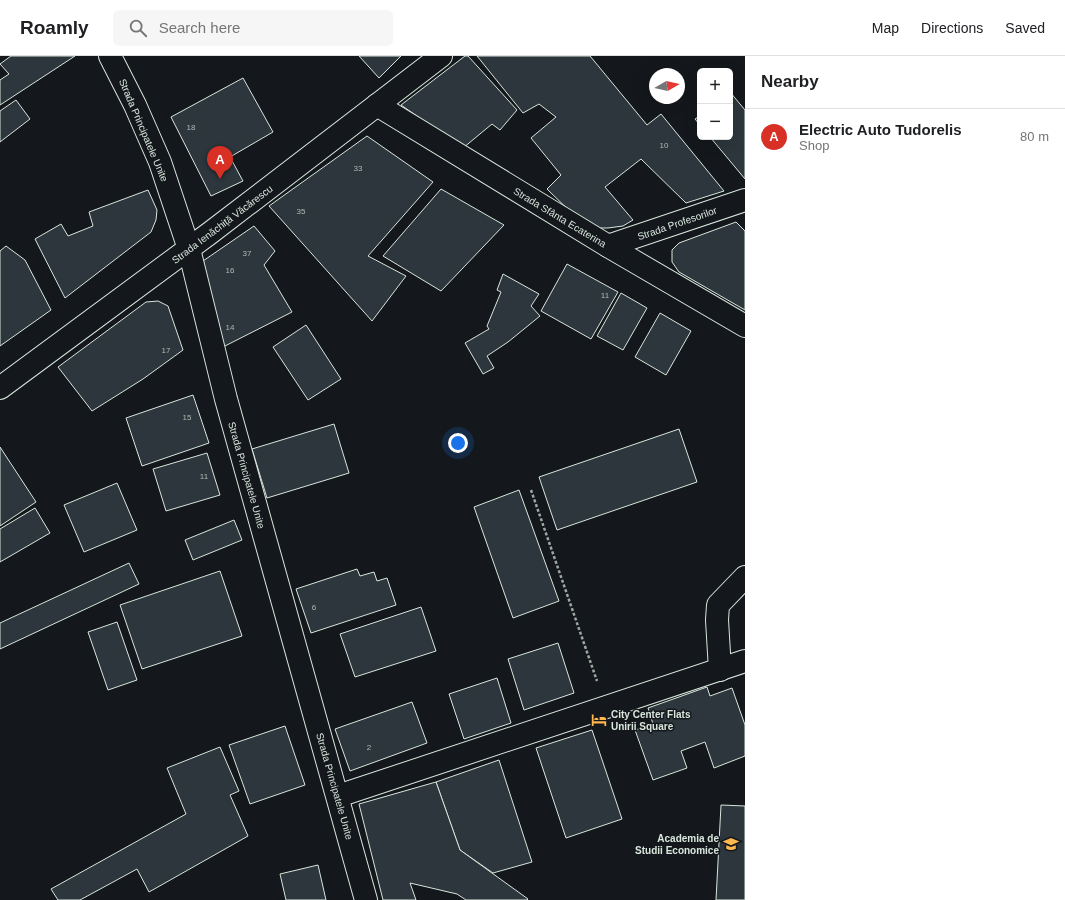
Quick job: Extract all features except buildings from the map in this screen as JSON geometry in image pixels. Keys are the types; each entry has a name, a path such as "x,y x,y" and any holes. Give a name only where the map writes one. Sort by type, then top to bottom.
{"street":[{"name":"Strada Principatele Unite","path":"110,56 135,105 160,162 189,249 226,399 366,900"},
{"name":"Strada Ienăchiță Văcărescu","path":"0,388 189,249 441,56"},
{"name":"Strada Sfânta Ecaterina","path":"377,105 608,246 745,326"},
{"name":"Strada Profesorilor","path":"608,246 745,200"},
{"path":"720,670 717,620 718,605 745,576"},
{"path":"338,796 745,661"}],"path":[{"path":"532,490 606,707"}],"place":[{"name":"Electric Auto Tudorelis","path":"220,179"},
{"name":"City Center Flats Unirii Square","path":"599,720"},
{"name":"Academia de Studii Economice","path":"731,844"}]}
